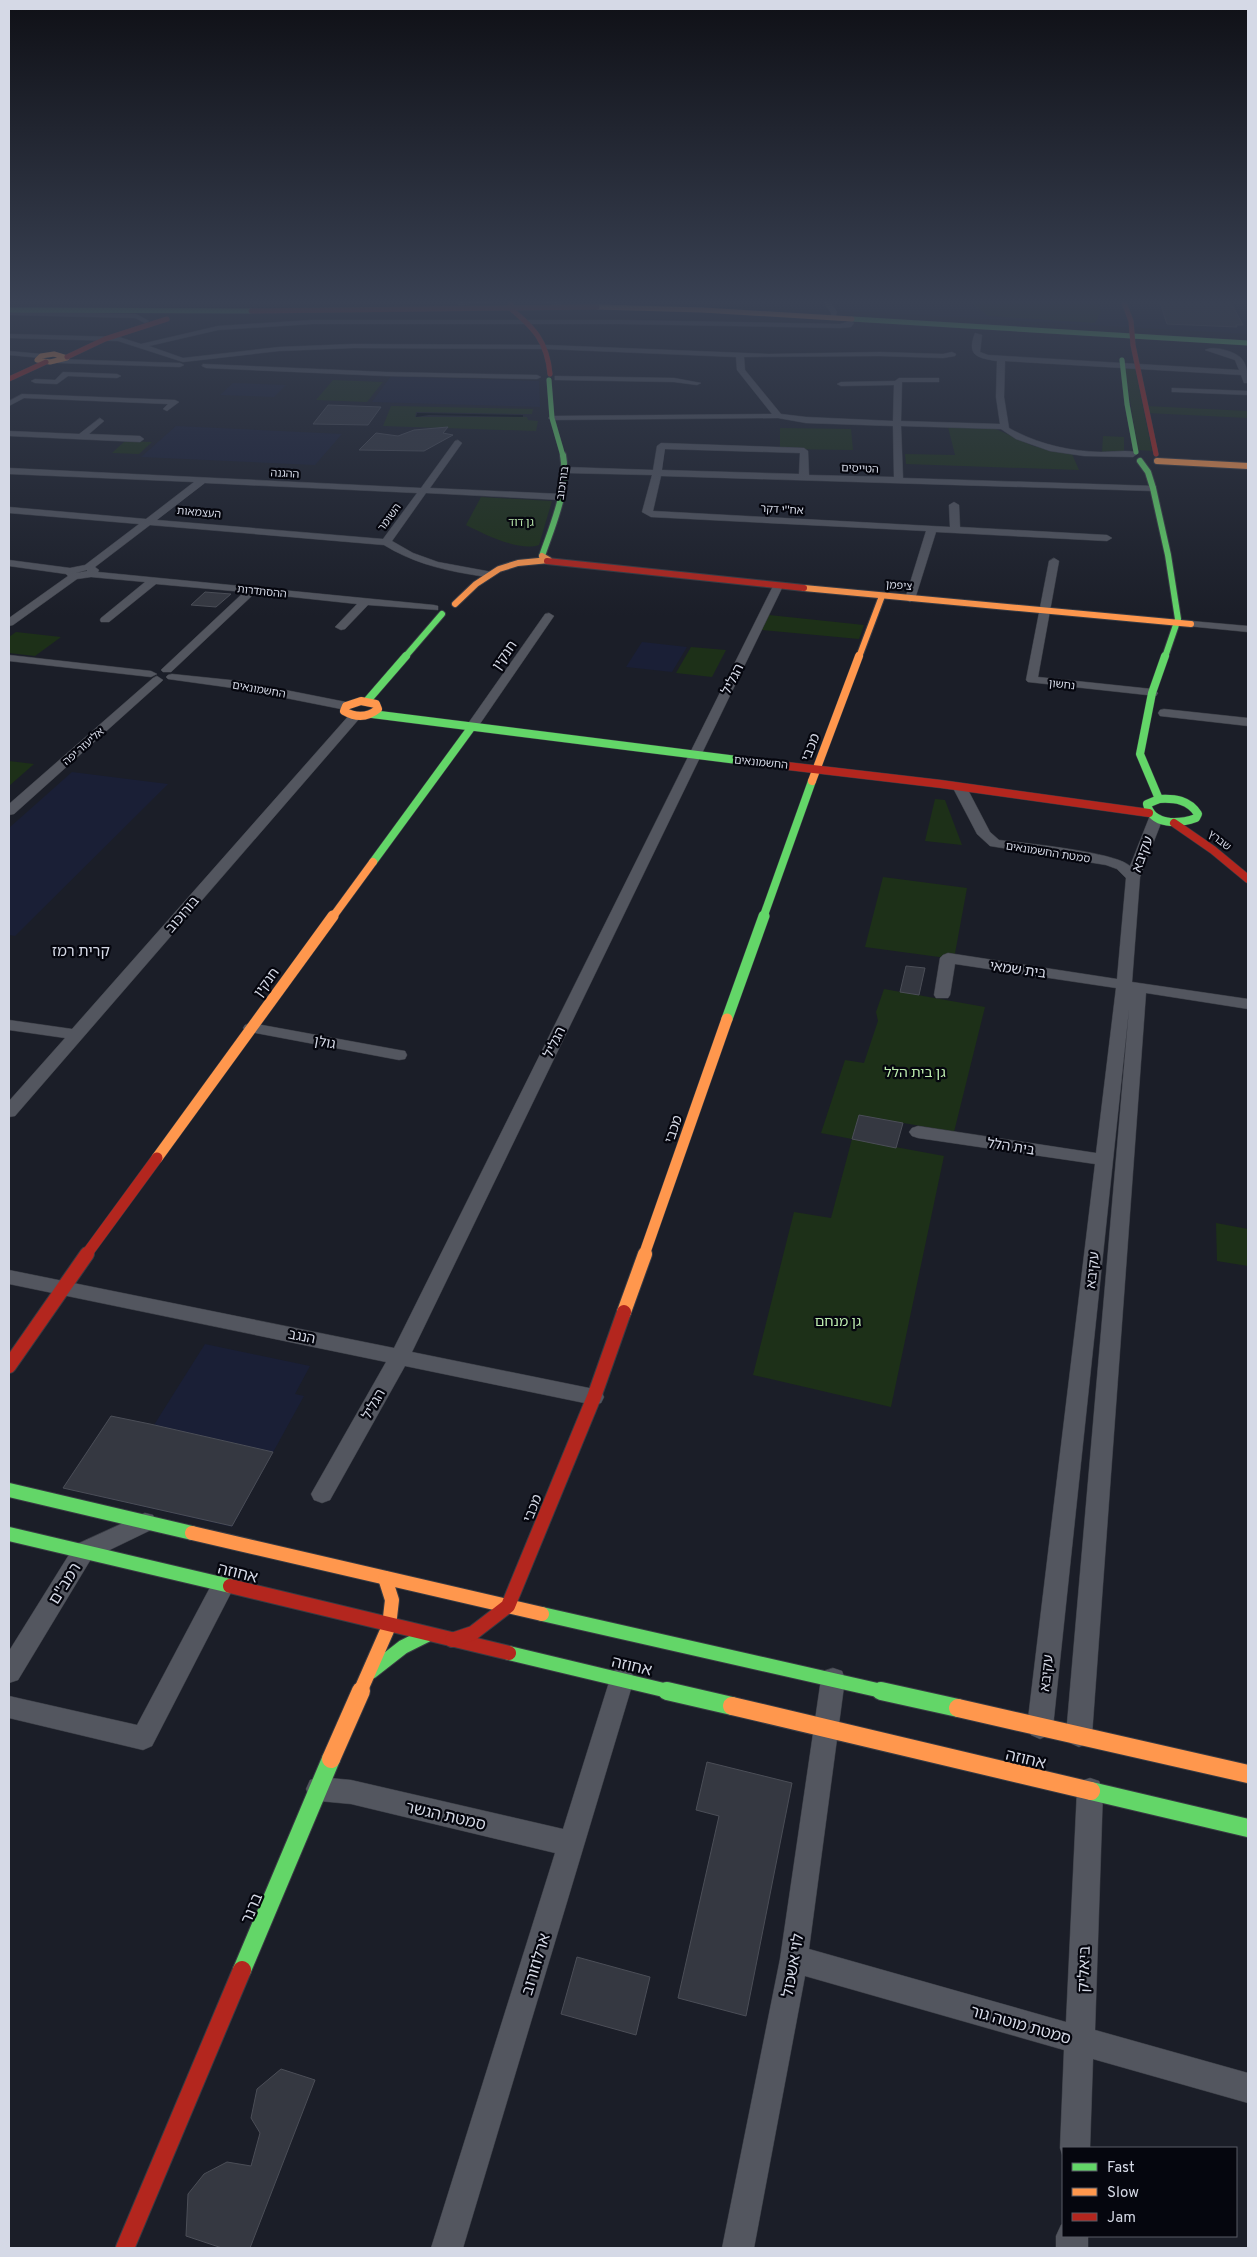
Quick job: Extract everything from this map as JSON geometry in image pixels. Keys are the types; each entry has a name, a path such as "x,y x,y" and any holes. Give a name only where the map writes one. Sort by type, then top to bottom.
{"street":[{"path":"167,409 172,405"},
{"name":"בורוכוב","path":"544,559 561,497 566,470 561,443 552,418 552,405"},
{"path":"769,405 778,416"},
{"path":"897,405 899,480"},
{"path":"1001,405 1004,427"},
{"path":"1127,405 1134,434 1135,457 1148,472 1153,488 1168,555 1177,622 1152,693 1140,754 1159,799"},
{"path":"1147,405 1172,520"},
{"path":"552,418 778,416 806,420 1004,427 1015,435 1038,444 1092,454 1248,466"},
{"path":"81,437 100,421"},
{"path":"9,434 140,439"},
{"name":"השומר","path":"458,444 386,542 402,553 420,561 457,570 488,574"},
{"path":"657,473 661,446 671,446 804,451 804,477"},
{"name":"הטייסים","path":"566,470 1153,488"},
{"name":"ההגנה","path":"9,471 561,497"},
{"name":"אח''י דקר","path":"657,473 648,512 651,514 1107,538"},
{"path":"9,563 72,573 89,570 148,520 203,480"},
{"path":"954,505 955,530"},
{"name":"העצמאות","path":"9,510 148,520 386,542"},
{"path":"910,599 932,529"},
{"path":"367,701 438,611 460,612 462,606 455,604 488,574 501,567 529,562 527,560 530,556 544,559"},
{"name":"ציפמן","path":"544,559 778,586 1046,612 1177,622 1189,626"},
{"name":"נחשון","path":"1054,562 1032,680 1152,693"},
{"name":"ההסתדרות","path":"89,570 154,580 365,601 438,611"},
{"path":"9,623 72,573"},
{"path":"104,620 154,580"},
{"name":"הגליל","path":"322,1494 400,1356 778,586"},
{"path":"9,658 154,677 170,674 253,590"},
{"name":"מכבי","path":"452,1640 473,1633 508,1606 594,1397 789,844 882,596"},
{"path":"341,627 365,601"},
{"name":"חנקין","path":"9,1366 62,1288 471,728 549,616"},
{"path":"1189,626 1248,629"},
{"name":"החשמונאים","path":"170,674 240,685 350,711 471,728 941,784 1153,816 1174,823"},
{"name":"אליעזר יפה","path":"9,811 154,677"},
{"path":"350,711 355,702 367,701 378,706 376,712 372,714"},
{"name":"בורוכוב","path":"9,1112 77,1035 350,711"},
{"path":"1164,712 1248,722"},
{"name":"סמטת החשמונאים","path":"960,788 984,834 995,843 1109,861 1122,866 1134,877"},
{"path":"1153,816 1146,809 1147,804 1174,795 1197,809 1198,814 1196,818 1191,821 1174,823"},
{"name":"עקיבא","path":"1079,1735 1132,986 1134,877 1153,816"},
{"name":"שברץ","path":"1191,821 1248,868"},
{"name":"שברץ","path":"1174,823 1213,850 1248,879"},
{"name":"בית שמאי","path":"942,995 948,958 1132,986"},
{"path":"1132,986 1248,1004"},
{"name":"עקיבא","path":"1040,1726 1104,1160 1132,986"},
{"path":"9,1025 77,1035"},
{"name":"גולן","path":"251,1028 399,1055"},
{"name":"בית הלל","path":"918,1132 1104,1160"},
{"name":"הנגב","path":"9,1277 594,1397"},
{"name":"אחוזה","path":"9,1490 385,1578 1248,1774"},
{"name":"רמב\"ם","path":"9,1672 84,1552 112,1536 145,1522"},
{"name":"אחוזה","path":"9,1534 427,1635 622,1679 1248,1828"},
{"name":"ברנר","path":"125,2248 390,1626 392,1600 385,1578"},
{"path":"9,1707 143,1738 223,1585"},
{"path":"369,1674 403,1647 427,1635"},
{"name":"ארלוזורוב","path":"447,2248 622,1679"},
{"name":"לוי אשכול","path":"738,2248 794,1959 833,1679"},
{"name":"סמטת הגשר","path":"319,1789 351,1792 572,1844"},
{"name":"ביאליק","path":"1076,2147 1090,1790"},
{"name":"סמטת מוטה גור","path":"794,1959 1248,2088"}],"shaded area":[{"path":"484,405 540,405 540,407"},
{"path":"417,413 523,415 523,417 429,415 416,417"},
{"path":"176,426 342,434 315,465 141,457"},
{"path":"642,642 687,647 672,672 626,667"},
{"path":"72,772 168,784 15,936 9,935 9,828"},
{"path":"205,1344 310,1366 295,1394 304,1396 232,1527 63,1488 111,1416 154,1425"}],"green space":[{"path":"1131,405 1143,405 1152,451 1138,450"},
{"path":"391,406 533,409 532,414 416,412 415,417 527,417 528,420 538,421 536,431 383,426"},
{"path":"1146,406 1248,411 1248,418 1147,413"},
{"path":"948,427 996,429 1033,446 1072,454 1079,470 906,464 905,454 955,455"},
{"path":"780,428 851,429 853,450 780,449"},
{"path":"1103,436 1124,437 1124,451 1102,452"},
{"path":"125,441 152,442 139,454 112,453"},
{"name":"גן דוד","path":"481,497 552,501 539,545 531,547 512,544 466,525"},
{"path":"769,615 864,625 859,639 762,630"},
{"path":"16,632 61,637 35,656 9,653 9,637"},
{"path":"691,647 726,650 712,677 676,673"},
{"path":"9,761 34,764 9,786"},
{"path":"935,799 945,800 962,845 925,841"},
{"path":"883,877 967,888 954,959 865,947"},
{"name":"גן בית הלל","path":"884,989 985,1007 954,1132 859,1115 852,1139 821,1133 845,1060 864,1063 878,1021 876,1012"},
{"name":"גן מנחם","path":"852,1139 944,1156 891,1407 753,1375 794,1212 831,1218"},
{"path":"1216,1223 1248,1229 1248,1266 1217,1261"}],"building":[{"path":"328,405 381,407 368,425 313,424"},
{"path":"448,427 443,433 453,435 424,451 359,450 376,433 398,436 414,430"},
{"path":"205,592 231,594 216,607 191,605"},
{"path":"906,966 925,968 919,995 900,992"},
{"path":"859,1115 903,1123 896,1148 852,1139"},
{"path":"111,1416 273,1452 232,1526 63,1488"},
{"path":"707,1762 792,1783 746,2016 678,1998 719,1816 696,1810"},
{"path":"577,1957 650,1977 636,2035 561,2014"},
{"path":"281,2069 315,2080 250,2248 222,2248 186,2236 188,2194 204,2174 227,2162 251,2166 260,2133 251,2118 257,2089"}],"traffic: fast":[{"path":"542,556 559,505 566,470 561,443 552,418 551,405"},
{"path":"1127,405 1136,452"},
{"path":"1140,461 1148,472 1153,488 1168,555 1178,619 1152,693 1140,754 1159,799"},
{"path":"367,701 442,614"},
{"path":"372,714 471,728 753,762"},
{"path":"373,862 471,728"},
{"path":"727,1019 812,781"},
{"path":"1159,799 1181,800 1191,805 1198,814 1196,818 1190,820 1174,822 1159,820 1149,811 1147,804 1159,799"},
{"path":"9,1490 192,1533"},
{"path":"9,1534 230,1586"},
{"path":"542,1614 958,1708"},
{"path":"371,1672 403,1647 427,1635"},
{"path":"509,1653 732,1706"},
{"path":"242,1970 331,1759"},
{"path":"1091,1791 1248,1828"}],"traffic: slow":[{"path":"1157,461 1248,466"},
{"path":"455,604 476,584 499,569 518,563 549,560 542,556"},
{"path":"804,588 1191,624"},
{"path":"812,781 882,596"},
{"path":"361,701 376,704 378,709 366,716 348,714 344,711 346,706 361,701"},
{"path":"157,1158 373,862"},
{"path":"624,1312 727,1019"},
{"path":"192,1533 542,1614"},
{"path":"331,1759 389,1626 392,1600 385,1578"},
{"path":"732,1706 1091,1791"},
{"path":"958,1708 1248,1774"}],"traffic: jam":[{"path":"1146,405 1156,454"},
{"path":"547,561 804,588"},
{"path":"753,762 941,784 1149,813"},
{"path":"1174,823 1213,850 1248,879"},
{"path":"9,1366 62,1288 157,1158"},
{"path":"452,1640 473,1633 508,1606 594,1397 624,1312"},
{"path":"230,1586 509,1653"},
{"path":"125,2248 242,1970"}],"district":[{"name":"קרית רמז","path":"81,951"}]}
